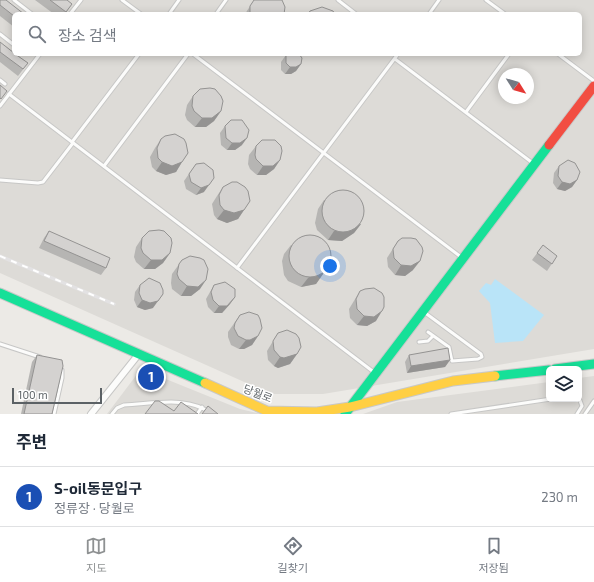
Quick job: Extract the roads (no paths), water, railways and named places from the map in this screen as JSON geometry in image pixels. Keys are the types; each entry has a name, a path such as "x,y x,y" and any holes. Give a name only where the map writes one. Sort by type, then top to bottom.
{"main road":[{"path":"348,410 594,86"},
{"name":"당월로","path":"0,292 138,355 268,411 317,412 348,410 453,382 546,370"},
{"path":"574,366 593,363"}],"street":[{"path":"91,414 138,355"}],"lane":[{"path":"14,0 29,12"},
{"path":"72,12 81,0"},
{"path":"122,0 137,12"},
{"path":"171,12 180,0"},
{"path":"217,12 226,0"},
{"path":"338,0 353,12"},
{"path":"430,12 439,0"},
{"path":"486,0 502,12"},
{"path":"0,34 12,43"},
{"path":"0,106 38,56"},
{"path":"0,180 38,183 43,182 138,56"},
{"path":"104,166 186,56"},
{"path":"196,56 462,258"},
{"path":"237,268 397,56"},
{"path":"466,112 508,56"},
{"path":"561,56 594,80"},
{"path":"395,59 534,164"},
{"path":"0,80 5,84"},
{"path":"9,94 376,374"},
{"path":"423,311 481,354 482,357 478,359 452,361 449,347 428,332"},
{"path":"419,342 428,341 433,336"},
{"path":"0,344 45,358"},
{"path":"54,414 62,378 61,367"},
{"path":"451,414 546,400"},
{"path":"585,414 594,401"},
{"path":"112,414 117,408 124,405 185,402 202,407 212,414"},
{"path":"577,414 582,406 581,402"},
{"path":"197,414 202,407"}],"water":[{"path":"495,279 544,315 523,341 495,343 490,303 479,291 486,283 491,285"}],"railway":[{"path":"0,256 114,304"}],"place":[{"name":"S-oil동문입구","path":"151,377"}]}
